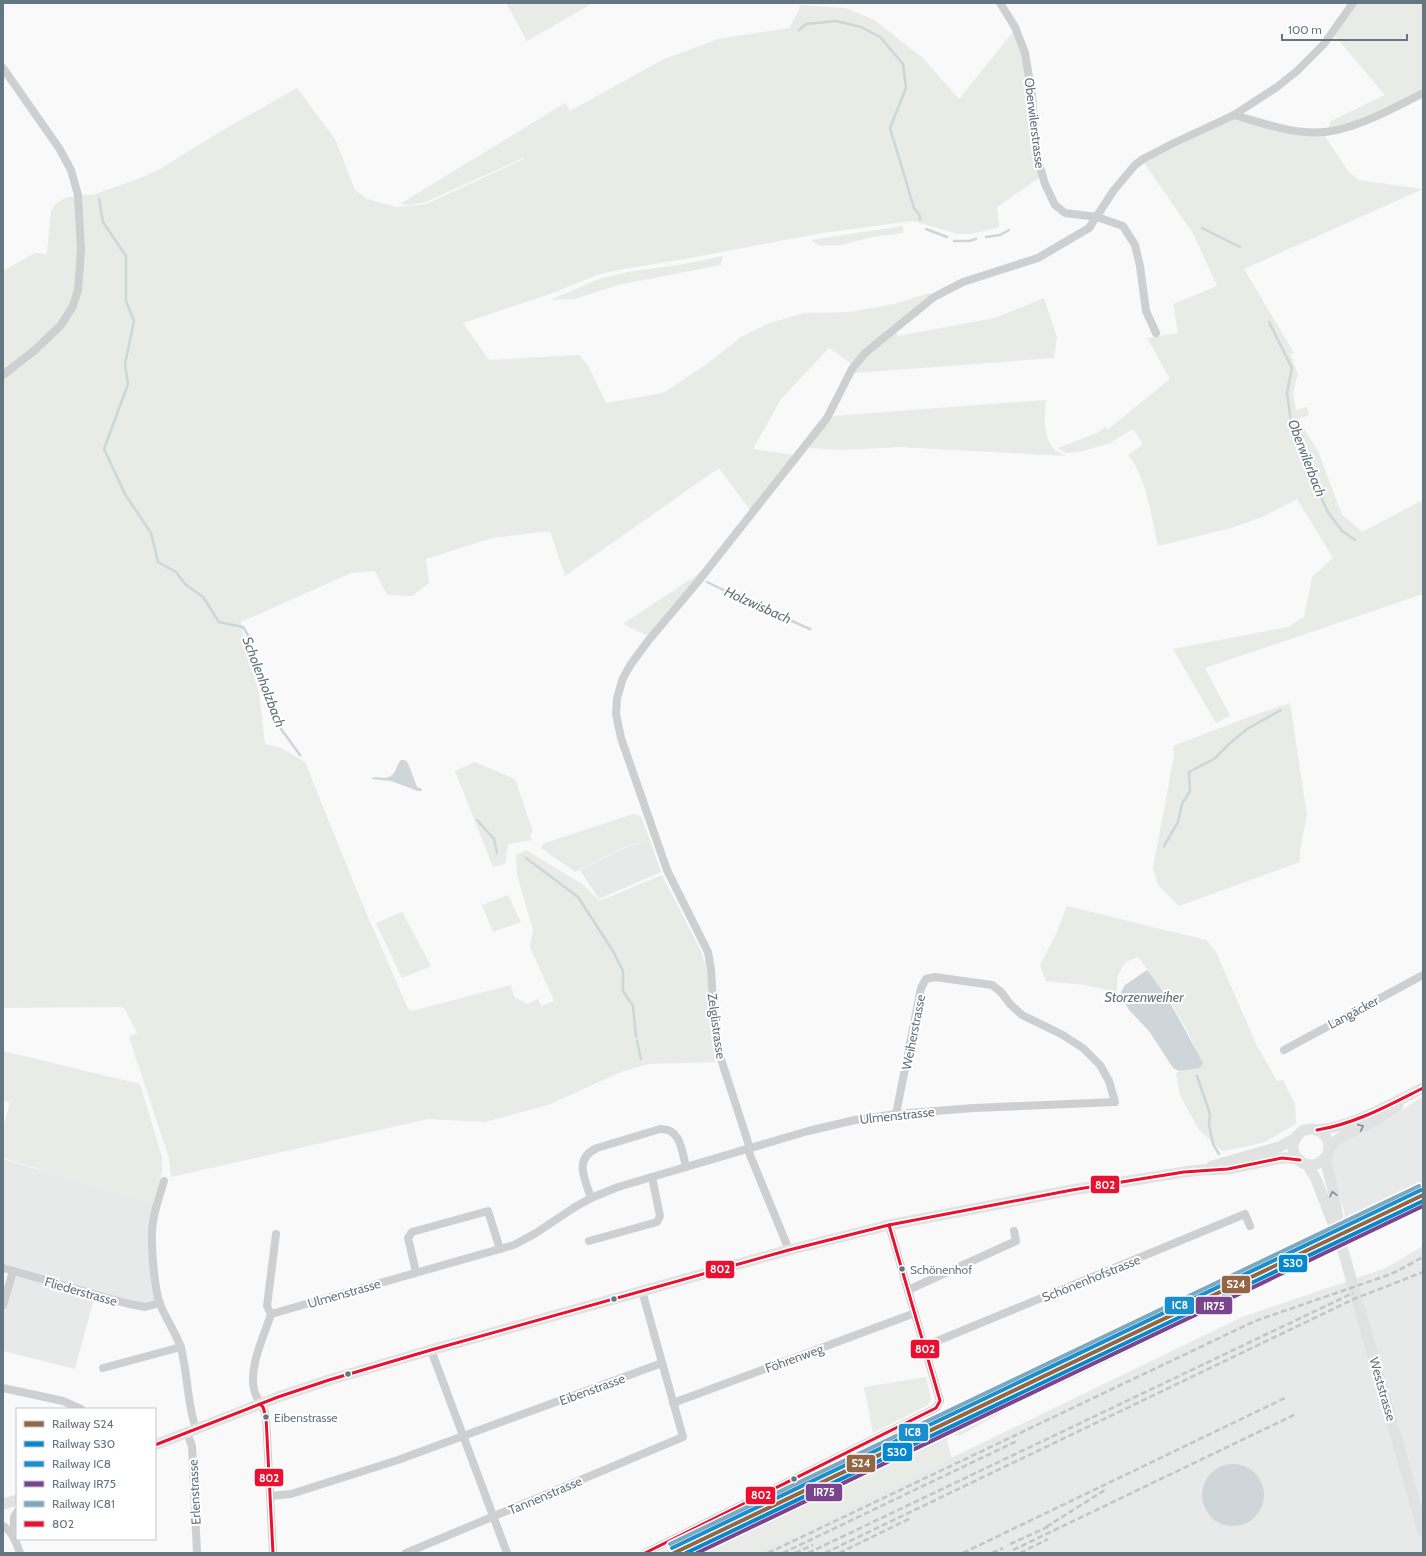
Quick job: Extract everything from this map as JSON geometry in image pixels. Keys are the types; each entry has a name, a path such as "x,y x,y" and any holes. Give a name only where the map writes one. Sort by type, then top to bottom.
{"main road":[{"path":"156,1445 260,1404 329,1380 789,1250 888,1225 1072,1190 1200,1170 1228,1169 1282,1158 1290,1158 1317,1164 1336,1140 1372,1122 1391,1107 1423,1089"},
{"path":"1200,1170 1279,1147 1308,1130 1337,1127 1391,1107"},
{"path":"1317,1130 1326,1138 1327,1153"},
{"path":"1296,1138 1294,1147 1296,1157 1303,1162"},
{"name":"Weststrasse","path":"1327,1153 1342,1247"},
{"name":"Weststrasse","path":"1303,1162 1316,1179 1342,1247 1422,1528"},
{"path":"3,1504 16,1500"}],"street":[{"name":"Oberwilerstrasse","path":"1000,3 1015,27 1025,53 1032,95 1036,150 1042,174 1055,206 1070,214 1097,217 1123,226 1135,245 1140,266 1146,311 1156,333"},
{"name":"Zelglistrasse","path":"789,1250 749,1149 720,1056 708,952 667,870 643,805 621,738 616,714 617,698 623,678 631,664 648,641 701,578 827,418 852,369 865,353 934,297 963,282 1038,258 1089,228 1127,173 1142,160 1234,115 1277,87 1324,44 1354,3"},
{"path":"3,68 59,148 71,170 78,195 81,257 78,290 73,306 61,325 49,338 3,375"},
{"path":"1234,115 1292,130 1304,132 1324,132 1341,129 1360,122 1423,93"},
{"name":"Langäcker","path":"1284,1050 1423,975"},
{"name":"Weiherstrasse","path":"896,1114 921,988 926,979 935,977 992,985 1001,992 1010,1004 1022,1015 1062,1034 1083,1048 1100,1065 1109,1080 1115,1102"},
{"name":"Ulmenstrasse","path":"271,1314 514,1245 536,1233 590,1198 618,1187 808,1131 855,1120 896,1114 1115,1102"},
{"path":"590,1198 582,1167 585,1156 590,1151 597,1148 665,1128 676,1134 686,1167"},
{"path":"589,1241 657,1222 660,1216 652,1177"},
{"name":"Erlenstrasse","path":"164,1181 156,1204 152,1224 154,1266 160,1303 181,1347 186,1368 191,1414 197,1553"},
{"path":"416,1272 408,1238 412,1232 488,1211 500,1249"},
{"name":"Schönenhofstrasse","path":"925,1346 1245,1214 1250,1226"},
{"path":"645,1553 934,1410 938,1405 939,1397 925,1346 888,1225"},
{"path":"908,1290 1016,1241 1014,1231"},
{"path":"273,1553 266,1417 253,1385 254,1366 271,1314 267,1306 276,1234"},
{"name":"Fliederstrasse","path":"3,1268 125,1303 145,1307 160,1303"},
{"path":"3,1305 13,1271"},
{"path":"642,1291 673,1403"},
{"name":"Föhrenweg","path":"673,1403 915,1313"},
{"path":"103,1368 181,1347"},
{"path":"431,1350 507,1553"},
{"name":"Eibenstrasse","path":"271,1496 291,1494 398,1460 662,1363"},
{"path":"3,1388 63,1401 79,1408"},
{"name":"Tannenstrasse","path":"406,1553 683,1437 673,1403"},
{"path":"14,1536 14,1517 16,1514"},
{"path":"3,1526 9,1529 14,1536 20,1553"}],"shaded area":[{"path":"506,3 593,3 527,41"},
{"path":"1357,3 1423,3 1423,90 1365,117 1328,129 1331,121 1385,95 1335,36"},
{"path":"800,5 846,8 874,20 923,58 959,99 1013,32 1022,54 1031,115 1033,151 1039,178 997,207 999,227 971,234 958,234 913,221 822,233 597,275 550,294 463,323 489,360 579,355 588,365 606,403 663,393 707,364 741,337 770,323 804,313 850,312 894,304 929,293 931,296 852,364 829,348 781,399 753,449 794,455 750,510 719,468 565,576 550,531 492,538 426,559 429,583 412,596 387,595 375,571 351,573 241,622 244,641 259,693 265,744 281,748 305,762 362,903 408,1009 412,1011 511,985 514,997 527,1004 538,999 541,1006 554,1001 530,947 533,930 517,875 516,855 526,850 582,884 600,901 662,875 700,949 706,966 714,1055 716,1062 648,1064 621,1072 548,1105 485,1122 428,1119 171,1177 169,1158 129,1037 137,1033 125,1009 121,1007 3,1008 3,271 35,253 47,254 51,212 55,204 65,198 78,195 92,195 138,179 160,169 223,130 297,88 335,139 355,190 367,199 397,207 426,204 524,159 523,158 426,202 410,205 400,204 565,103 570,111 662,60 718,39 789,28 798,12"},
{"path":"1234,118 1324,135 1348,171 1359,180 1423,189 1244,269 1294,353 1290,354 1298,374 1293,392 1296,410 1307,407 1309,415 1298,419 1318,451 1342,515 1361,530 1364,541 1362,532 1423,500 1423,594 1205,668 1230,716 1216,723 1173,649 1288,627 1304,617 1312,577 1333,558 1297,499 1262,517 1231,528 1158,546 1148,498 1139,474 1128,455 1143,444 1133,429 1110,443 1080,452 1065,453 1058,448 1097,433 1106,426 1107,430 1170,379 1147,338 1178,333 1173,304 1217,286 1193,233 1144,163"},
{"path":"903,226 903,233 872,237 842,245 819,246 811,240"},
{"path":"723,256 721,265 618,285 575,299 550,300 599,279 628,272 684,264"},
{"path":"1044,298 1057,337 1054,358 854,373 867,355 896,331 898,336 995,318"},
{"path":"1046,400 1045,426 1048,439 1055,450 1066,456 900,447 843,450 809,448 832,416"},
{"path":"700,573 648,636 623,624"},
{"path":"1290,703 1307,815 1300,850 1300,862 1179,906 1158,885 1153,868 1174,756 1173,746"},
{"path":"475,762 515,779 533,832 530,834 532,840 508,844 505,864 493,867 455,771"},
{"path":"633,814 640,816 642,819 650,840 622,848 575,872 541,848 545,843"},
{"path":"650,840 661,872 599,899 580,870 622,849"},
{"path":"508,895 521,922 493,932 482,905"},
{"path":"1067,906 1206,940 1216,952 1257,1046 1277,1081 1283,1080 1295,1104 1296,1124 1265,1142 1222,1151 1199,1130 1180,1095 1176,1073 1200,1064 1196,1051 1183,1022 1138,957 1125,962 1117,977 1117,992 1086,985 1046,981 1040,965 1056,934"},
{"path":"402,912 431,966 402,978 376,923"},
{"path":"3,1051 140,1084 162,1157 162,1172 152,1204 3,1158 3,1128 10,1103 3,1100"},
{"path":"1423,1096 1423,1209 1064,1383 1029,1397 960,1436 954,1435 951,1432 947,1441 711,1553 656,1553 937,1417 945,1418 947,1412 1063,1363 1176,1303 1347,1225 1341,1199 1330,1168 1330,1158 1334,1148 1343,1140 1389,1119"},
{"path":"3,1159 156,1204 153,1224 160,1303 145,1307 95,1295 75,1369 3,1351 3,1305 13,1272 3,1268"},
{"path":"1423,1246 1423,1553 755,1553 1242,1317 1386,1268"},
{"path":"926,1377 931,1399 928,1405 873,1433 864,1387"},
{"path":"947,1441 952,1458 755,1553 711,1553"}],"water":[{"path":"401,760 405,760 408,763 417,787 422,789 421,791 391,781 372,779 373,777 390,777"},
{"name":"Storzenweiher","path":"1147,970 1171,1004 1184,1027 1203,1063 1200,1068 1179,1071 1173,1068 1149,1031 1129,1010 1120,994 1125,985"},
{"path":"1227,1464 1239,1464 1255,1473 1262,1483 1264,1495 1262,1507 1255,1517 1239,1526 1227,1526 1216,1521 1207,1512 1202,1501 1202,1489 1207,1478 1216,1469"}],"waterway":[{"name":"Oberwilerbach","path":"799,30 806,24 836,21 861,27 880,37 903,64 906,88 890,128 914,208 920,216 920,220"},
{"name":"Scholenholzbach","path":"99,199 103,222 126,256 126,301 134,321 125,364 128,384 104,449 125,494 151,533 158,562 176,572 185,584 203,597 219,622 243,627 248,635 261,674 266,682 266,693 274,706 281,729 300,755"},
{"name":"Oberwilerbach","path":"1202,228 1240,247"},
{"name":"Oberwilerbach","path":"926,229 947,237"},
{"name":"Oberwilerbach","path":"986,237 1000,235 1009,230"},
{"name":"Oberwilerbach","path":"954,241 969,241 976,239"},
{"name":"Oberwilerbach","path":"1269,322 1292,368 1287,393 1291,421 1311,464 1318,491 1328,512 1342,531 1355,540"},
{"name":"Holzwisbach","path":"707,582 810,629"},
{"path":"1164,846 1178,822 1182,804 1190,791 1189,772 1214,759 1247,729 1281,710"},
{"path":"477,820 494,839 497,853"},
{"name":"Scholenholzbach","path":"526,858 578,897 613,951 623,971 623,991 633,1006 636,1037"},
{"name":"Scholenholzbach","path":"637,1041 641,1059"},
{"path":"1197,1076 1210,1114 1209,1125 1213,1144 1219,1154"}],"railway":[{"path":"1408,1265 1423,1257"},
{"path":"768,1553 1255,1321 1391,1274 1413,1263"},
{"path":"825,1553 1354,1299 1423,1272"},
{"path":"808,1553 1353,1293"},
{"path":"963,1553 1287,1397"},
{"path":"1013,1550 1296,1414"},
{"path":"783,1553 1017,1441"},
{"path":"1046,1527 1105,1490"},
{"path":"839,1553 911,1518"},
{"path":"1010,1544 1052,1525"},
{"path":"1020,1553 1048,1539"},
{"path":"795,1553 813,1545"},
{"path":"992,1553 1003,1548"}],"rail line":[{"name":"IC81","path":"670,1544 1419,1186"},
{"name":"IC8","path":"672,1548 1421,1190"},
{"name":"S24","path":"674,1553 1423,1195"},
{"name":"S30","path":"686,1553 1423,1201"},
{"name":"IR75","path":"697,1553 1423,1206"}],"transit line":[{"name":"802","path":"1317,1130 1358,1119 1423,1088"},
{"name":"802","path":"156,1445 278,1397 329,1380 789,1250 889,1225 1072,1190 1184,1172 1228,1169 1282,1158 1300,1160"},
{"name":"802","path":"645,1553 936,1408 940,1401 939,1397 889,1225"},
{"name":"802","path":"260,1404 263,1407 266,1417 273,1553"}],"place":[{"name":"Schönenhof","path":"902,1269"},
{"name":"Eibenstrasse","path":"266,1417"}]}
